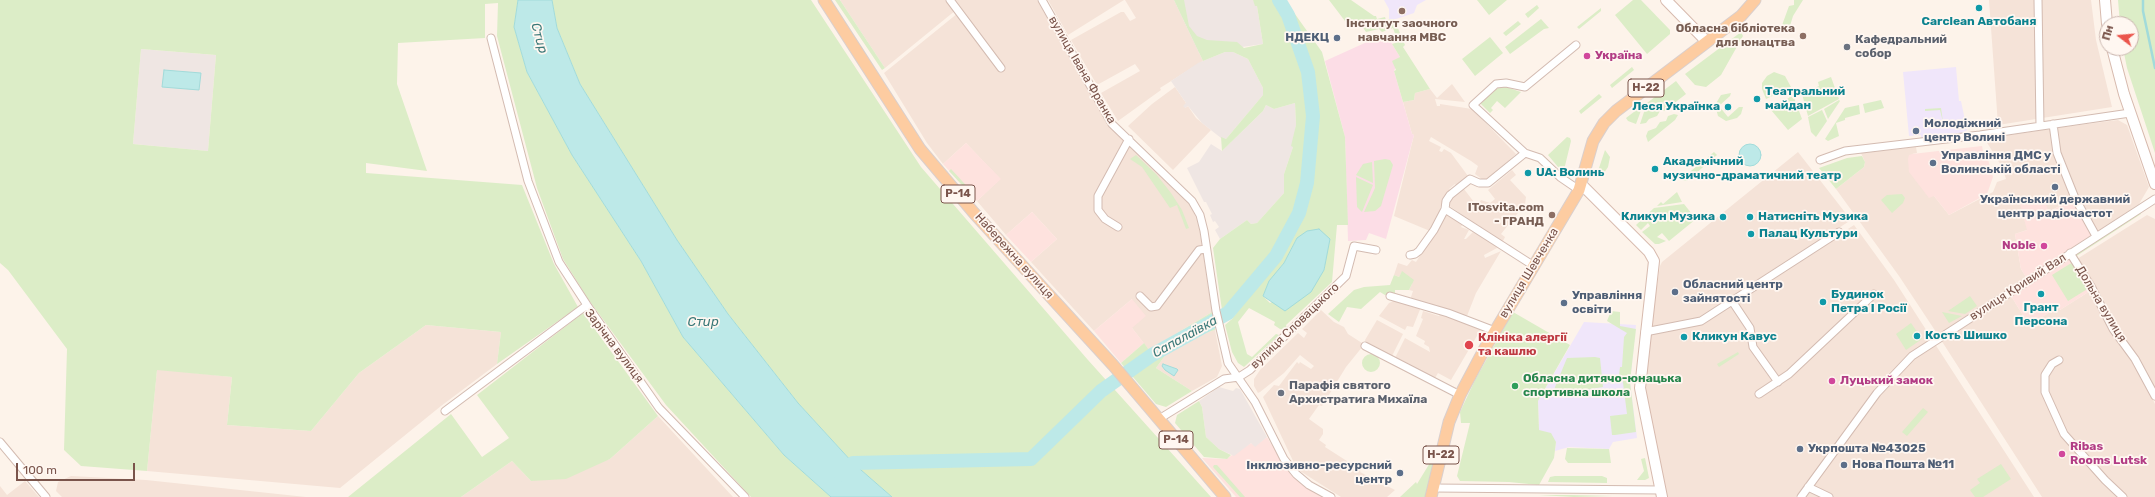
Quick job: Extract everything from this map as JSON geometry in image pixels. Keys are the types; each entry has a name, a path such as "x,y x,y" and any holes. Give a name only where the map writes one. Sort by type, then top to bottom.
{"main road":[{"name":"Набережна вулиця","path":"824,0 920,149 974,213 1117,370 1225,497"},
{"path":"1666,0 1707,42"},
{"name":"Н-22","path":"1580,187 1593,141 1604,123 1616,111 1741,16 1755,0"},
{"path":"2105,0 2106,16"},
{"path":"2114,56 2130,113 2155,184"},
{"path":"1580,187 1649,252 1654,261 1640,388 1662,494"},
{"name":"вулиця Шевченка","path":"1432,492 1449,422 1460,395 1495,331 1580,187"}],"street":[{"path":"950,0 1001,68"},
{"name":"вулиця Івана Франка","path":"1042,0 1112,124 1192,201 1200,215 1219,330 1228,363 1239,377 1263,416 1284,459 1296,474 1309,485 1331,497"},
{"path":"2038,0 2040,126"},
{"path":"491,38 528,181 559,262 587,305"},
{"path":"1576,45 1525,87 1506,83 1496,84 1473,105 1525,153 1540,158 1560,177 1580,187"},
{"path":"1820,160 1846,151 1970,137 2130,113"},
{"path":"2052,124 2057,153 2075,198 2096,236"},
{"path":"1118,226 1105,219 1098,210 1098,196 1129,139"},
{"path":"1410,255 1419,251 1446,210 1448,198 1467,181 1470,179 1484,184 1488,183 1525,153"},
{"name":"вулиця Кривий Вал","path":"1801,497 1877,393 1912,356 2155,199"},
{"path":"1446,210 1534,266"},
{"path":"1645,332 1697,323 1839,232"},
{"name":"вулиця Словацького","path":"1239,377 1255,365 1346,276 1354,246 1376,250"},
{"path":"1140,296 1151,307 1157,306 1199,250 1206,249"},
{"name":"Дольна вулиця","path":"2070,253 2092,288 2113,329 2135,359 2155,396"},
{"path":"1759,394 1778,382 1874,294"},
{"path":"1390,296 1448,313 1495,331"},
{"path":"1732,301 1750,328 1753,347 1778,382"},
{"name":"Зарічна вулиця","path":"445,411 587,305 659,408 745,497"},
{"path":"1365,346 1460,395"},
{"path":"2059,360 2052,364 2045,375 2045,392 2064,434 2105,480 2123,497"},
{"path":"1159,419 1224,379 1239,377"},
{"path":"0,442 46,497"},
{"path":"1808,487 1829,497"},
{"path":"1432,492 1662,494"},
{"path":"1653,497 1662,494"}],"shaded area":[{"path":"840,0 948,0 956,10 885,68"},
{"path":"952,0 1037,0 1109,126 1189,203 1196,217 1200,232 1212,312 1149,350 1132,328 1132,299 1094,331 1031,262 1057,239 1032,212 1006,235 977,201 1000,179 966,143 943,164 927,143 884,73 958,13"},
{"path":"1048,0 1124,0 1068,35"},
{"path":"1125,0 1174,0 1203,61 1160,88 1161,90 1118,121 1101,93 1140,71 1135,64 1097,85 1071,40 1121,12 1124,12 1130,21 1136,18"},
{"path":"1174,0 1253,0 1257,6 1263,44 1199,53"},
{"name":"Інститут заочного навчання МВС","path":"1384,0 1426,0 1417,5 1414,13 1396,19 1389,19 1389,9"},
{"path":"1989,0 2091,0 2099,56 2112,107 1998,125"},
{"path":"1378,37 1381,42 1389,39 1400,57 1394,71 1412,134 1414,135 1386,239 1369,233 1366,240 1348,241 1345,137 1325,61"},
{"path":"141,49 216,55 208,151 133,144"},
{"path":"1225,52 1233,52 1248,59 1263,88 1263,95 1226,139 1221,138 1202,123 1188,106 1185,108 1183,106 1186,103 1171,81 1198,63"},
{"path":"1956,67 1959,101 1961,101 1967,130 1964,133 1921,138 1921,135 1909,136 1903,72"},
{"path":"1452,84 1465,102 1435,99 1437,106 1440,106 1440,104 1472,109 1516,154 1488,179 1483,180 1475,174 1478,166 1431,137 1429,141 1441,147 1439,151 1442,152 1444,149 1451,153 1468,176 1457,186 1455,184 1449,189 1450,190 1443,198 1439,213 1430,231 1394,216 1414,135 1412,134 1403,102 1414,100 1415,93 1430,89 1437,98"},
{"path":"1175,87 1186,103 1185,108 1188,106 1196,118 1211,130 1173,170 1128,126 1152,104"},
{"path":"1295,103 1296,125 1293,147 1284,174 1284,193 1257,223 1251,224 1247,220 1220,239 1215,230 1219,227 1215,221 1213,222 1210,215 1212,214 1206,202 1204,202 1187,168 1199,162 1211,144 1222,151 1263,111 1266,105 1274,109"},
{"path":"2118,120 2127,125 2149,187 2139,204 2097,232 2077,197 2060,153 2056,128"},
{"path":"2051,129 2073,199 2048,212 2027,230 2015,234 2021,269 2026,277 1938,335 1899,276 1836,189 1864,167 1865,162 1861,153 1916,147 1917,153 1912,154 1909,171 1934,196 1949,215 1993,192 1997,182 2006,179 2002,167 1986,141 1995,137"},
{"path":"966,143 1001,179 977,201 943,164"},
{"path":"1982,146 1984,156 1987,156 1993,177 1987,194 1949,215 1934,196 1929,198 1909,172 1909,155"},
{"path":"1798,152 1851,220 1700,319 1653,328 1651,325 1660,266 1662,262"},
{"path":"1512,170 1516,175 1510,180 1526,197 1525,204 1501,234 1505,237 1502,243 1448,205 1448,201 1464,189 1477,206 1481,200 1490,203 1495,199 1488,190"},
{"path":"2039,198 2041,203 2045,202 2049,212 2073,199 2093,234 2026,277 2021,269 2015,234 2027,230 2020,204"},
{"path":"1032,212 1057,239 1031,262 1006,235"},
{"path":"1446,213 1463,224 1461,227 1469,230 1464,239 1466,239 1473,232 1496,245 1497,248 1484,255 1485,258 1501,251 1476,293 1467,316 1410,300 1413,291 1409,290 1412,284 1402,272 1399,277 1394,275 1398,263 1407,266 1412,260 1416,262"},
{"path":"2147,215 2155,219 2155,389 2115,327 2077,259"},
{"path":"1854,225 1894,280 1932,339 1875,391 1796,497 1666,497 1644,388 1650,338 1652,334 1702,324"},
{"path":"2070,257 2090,291 2060,310 2058,307 2029,325 2011,296"},
{"path":"2090,291 2133,360 2155,404 2155,497 2127,497 2062,435 2120,497 2042,497 1941,340 2011,296 2029,325 2058,307 2060,310"},
{"path":"1132,299 1146,316 1132,328 1144,343 1121,363 1094,331"},
{"path":"1396,300 1421,307 1413,327 1407,326 1405,330 1379,316 1389,303"},
{"path":"1321,310 1334,322 1344,327 1348,334 1362,343 1363,346 1346,367 1322,406 1319,405 1309,419 1323,429 1323,434 1319,440 1326,445 1325,447 1361,470 1360,472 1395,490 1387,497 1341,497 1300,471 1294,463 1263,397 1274,385 1279,386 1297,362 1299,364 1300,362 1311,369 1314,366 1300,355 1284,373 1260,392 1258,393 1254,386 1254,379 1260,370 1298,333 1304,338 1307,333 1302,329"},
{"path":"1423,311 1439,316 1440,314 1481,329 1451,380 1438,373 1435,378 1395,358 1405,338 1430,352 1429,347 1424,344 1425,341 1416,336 1423,319 1421,318"},
{"path":"1377,320 1403,334 1392,356 1366,343 1365,340"},
{"path":"1584,322 1636,325 1630,382 1637,438 1613,442 1609,449 1569,447 1555,451 1556,442 1539,430 1538,401"},
{"path":"426,325 501,332 497,364 441,406 340,488 147,471 157,369 232,377 227,425 311,431 359,373"},
{"path":"1215,330 1222,366 1217,377 1192,391 1156,368 1167,353 1187,339"},
{"path":"1935,344 2034,497 1805,497 1880,395 1914,358"},
{"path":"1219,387 1233,391 1236,388 1240,389 1267,437 1255,447 1251,443 1234,456 1219,449 1206,437 1202,407 1199,401"},
{"path":"658,416 733,497 461,497 512,461 531,481 610,459"},
{"path":"1267,437 1281,461 1293,477 1323,497 1236,497 1202,458 1226,459 1251,443 1255,446"},
{"path":"71,476 146,480 306,497 62,497 56,491 58,482"},
{"path":"25,481 39,497 0,497 0,486 7,495"}],"green space":[{"path":"0,0 518,0 514,27 527,72 572,155 641,261 683,337 784,455 831,497 751,497 666,405 588,299 563,259 537,188 497,36 498,3 485,4 485,38 398,43 397,84 427,171 366,163 366,173 522,185 554,264 578,307 497,364 501,332 426,325 359,373 311,431 227,425 232,377 157,370 147,471 81,466 64,450 67,349 8,270 0,263","holes":["141,49 216,55 208,151 133,144"]},
{"path":"552,0 811,0 921,167 1088,360 1211,497 892,497 853,463 798,403 728,314 677,240 580,84 557,28"},
{"path":"835,0 840,0 885,68 882,70"},
{"path":"1174,0 1184,0 1189,26 1197,36 1207,40 1237,42 1244,48 1263,44 1257,6 1255,6 1253,0 1285,0 1322,52 1345,137 1348,225 1337,225 1332,282 1286,325 1286,330 1280,329 1274,325 1275,322 1249,308 1238,322 1247,354 1252,357 1276,334 1279,335 1244,367 1238,363 1232,352 1225,325 1232,319 1247,298 1239,291 1222,310 1213,248 1220,239 1247,220 1251,224 1257,223 1284,193 1284,174 1293,147 1291,146 1296,125 1295,103 1274,109 1266,105 1263,111 1222,151 1221,137 1226,139 1263,95 1263,88 1248,59 1233,52 1225,52 1203,61","holes":["1297,238 1326,256 1324,270 1270,303 1263,296 1269,282 1284,263"]},
{"path":"1329,0 1351,0 1376,16 1377,19 1385,17 1386,20 1394,19 1405,45 1403,47 1430,89 1415,93 1414,100 1403,102 1394,71 1396,70 1392,61 1400,57 1392,44 1398,42 1393,28 1382,32 1379,29 1366,32 1357,19 1348,25"},
{"path":"1477,0 1507,0 1489,15"},
{"path":"1633,0 1641,0 1670,30 1670,34 1647,54 1615,15"},
{"path":"1794,0 1803,0 1793,16 1789,29 1785,30 1781,28 1789,6 1794,5"},
{"path":"2118,0 2155,0 2155,153 2127,68 2125,56 2139,56 2139,16 2119,16"},
{"path":"1537,5 1539,8 1528,18 1525,14"},
{"path":"1601,8 1601,11 1579,29 1577,27"},
{"path":"1541,19 1549,28 1544,29 1510,54 1505,47"},
{"path":"1518,21 1521,24 1506,36 1503,33"},
{"path":"1741,32 1743,36 1721,75 1706,87 1695,85 1685,74"},
{"path":"1490,37 1503,53 1475,76 1462,59"},
{"path":"1632,67 1634,70 1612,88 1610,85"},
{"path":"1774,72 1785,76 1791,87 1766,99 1762,89 1762,83 1767,76"},
{"path":"1831,77 1839,99 1808,116 1802,94 1819,86 1818,82"},
{"path":"1676,81 1686,94 1664,111 1660,111 1657,116 1649,119 1646,123 1640,124 1647,103"},
{"path":"1500,87 1506,87 1521,92 1505,108 1497,101 1491,108 1493,110 1490,113 1480,103 1489,93"},
{"path":"1731,93 1730,96 1719,106 1728,117 1739,107 1743,107 1741,114 1737,118 1726,121 1718,116 1715,105 1721,95"},
{"path":"1599,94 1602,97 1581,114 1579,111"},
{"path":"1793,95 1802,119 1788,130 1771,110"},
{"path":"1839,100 1840,101 1828,119 1824,109"},
{"path":"1881,100 1884,108 1865,113 1863,104"},
{"path":"1643,105 1636,124 1628,121 1626,118"},
{"path":"1859,105 1860,114 1845,118 1845,120 1836,123 1839,136 1828,141 1825,139 1845,108"},
{"path":"1941,108 1943,122 1940,110 1925,111 1925,109"},
{"path":"1822,110 1827,121 1816,137 1811,132 1808,117"},
{"path":"1674,114 1678,115 1675,120 1648,142 1646,136 1648,131 1656,128 1660,122 1666,121 1668,116"},
{"path":"1567,137 1570,138 1571,141 1564,170 1558,167 1548,155"},
{"path":"1605,150 1610,157 1608,167 1604,173 1597,174"},
{"path":"1714,152 1717,155 1687,181 1680,180"},
{"path":"1136,155 1156,174 1171,193 1182,210 1189,228 1186,229 1177,205 1170,208 1142,167 1130,159"},
{"path":"1862,156 1865,162 1864,167 1836,189 1819,168 1847,158"},
{"path":"1385,159 1390,160 1393,165 1381,206 1375,211 1364,212 1375,188 1374,161"},
{"path":"1372,162 1373,183 1356,175 1363,164"},
{"path":"951,169 974,194 972,196 949,171"},
{"path":"1356,177 1373,185 1362,212 1357,207"},
{"path":"1677,192 1682,202 1657,206 1661,202 1663,204"},
{"path":"1902,194 1905,198 1903,203 1892,213 1881,200 1887,195"},
{"path":"1684,204 1696,219 1669,241 1662,233 1657,237 1666,241 1655,244 1642,232 1650,226 1648,223 1641,230 1636,225 1654,208"},
{"path":"2140,212 2141,214 2075,257 2074,255"},
{"path":"2073,262 2089,288 2068,301 2052,275"},
{"path":"1402,271 1414,280 1409,290 1395,290 1395,294 1385,295 1380,292 1361,309 1347,307 1339,322 1328,314 1354,290 1364,287 1390,285 1394,275 1399,277"},
{"path":"1970,296 1977,306 1965,314 1948,311"},
{"path":"1611,311 1620,312 1620,326 1636,329 1630,382 1636,432 1615,435 1612,435 1610,416 1627,414 1622,375 1619,375 1620,367 1622,367 1624,337 1627,333 1607,321"},
{"path":"1212,312 1215,330 1187,339 1167,353 1156,368 1192,391 1166,407 1156,404 1121,363 1144,343 1149,350"},
{"name":"Обласна дитячо-юнацька спортивна школа","path":"1513,312 1570,345 1538,401 1539,430 1551,433 1556,442 1554,458 1539,485 1509,482 1460,481 1457,476 1470,423 1461,423 1460,412 1475,380"},
{"path":"1942,312 1962,316 1949,323"},
{"path":"583,313 658,416 610,459 566,479 531,481 512,461 461,497 348,497 451,414 482,457 509,438 477,395"},
{"path":"1911,323 1922,339 1906,350 1896,334"},
{"path":"1738,352 1739,354 1719,367 1717,364"},
{"path":"1371,354 1375,355 1379,359 1379,367 1375,371 1371,372 1367,371 1363,367 1362,363 1363,359 1367,355"},
{"path":"1567,358 1600,358 1603,387 1554,395 1555,387"},
{"path":"1199,401 1202,407 1206,437 1219,449 1231,455 1227,459 1204,457 1175,423 1177,415"},
{"path":"1923,408 1928,412 1907,436 1902,432"},
{"path":"1567,448 1609,449 1611,463 1568,463 1565,459"},
{"path":"1436,453 1437,456 1426,497 1400,497 1416,482 1417,484"},
{"path":"1645,458 1649,478 1645,480 1637,480 1644,471 1641,459"},
{"path":"2001,464 2011,479 1983,497 1975,497 1970,490 1980,483 1977,479"},
{"path":"1214,465 1217,465 1245,497 1240,497 1213,467"},
{"path":"1602,476 1607,478 1607,483 1548,482 1550,477"},
{"path":"1539,495 1571,495 1613,496 1574,497"}],"water":[{"name":"Стир","path":"518,0 552,0 557,28 580,84 677,240 728,314 798,403 853,463 892,497 831,497 784,455 683,337 641,261 572,155 527,72 514,27"},
{"path":"164,70 201,73 199,90 162,87"},
{"path":"1750,144 1754,145 1760,151 1760,159 1754,165 1750,166 1746,165 1740,159 1739,155 1740,151 1746,145"},
{"path":"1319,229 1330,239 1324,270 1311,292 1285,311 1263,296 1269,281 1284,263 1297,238 1307,231"},
{"path":"1163,364 1178,370 1174,376 1165,370 1162,366"}],"waterway":[{"name":"Сапалаївка","path":"841,475 853,463 1031,459 1101,391 1152,355 1228,313 1276,256 1299,213 1307,183 1313,116 1308,72 1288,15 1279,0"},
{"path":"2143,0 2143,11 2155,68"}],"place":[{"name":"Carclean Автобаня","path":"1979,8"},
{"name":"Інститут заочного навчання МВС","path":"1402,11"},
{"name":"Обласна бібліотека для юнацтва","path":"1803,36"},
{"name":"НДЕКЦ","path":"1337,38"},
{"name":"Кафедральний собор","path":"1847,47"},
{"name":"Україна","path":"1587,56"},
{"name":"Театральний майдан","path":"1757,99"},
{"name":"Леся Українка","path":"1728,107"},
{"name":"Молодіжний центр Волині","path":"1916,131"},
{"name":"Управління ДМС у Волинській області","path":"1933,163"},
{"name":"Академічний музично-драматичний театр","path":"1655,169"},
{"name":"UA: Волинь","path":"1528,173"},
{"name":"Український державний центр радіочастот","path":"2055,187"},
{"name":"ITosvita.com - ГРАНД","path":"1552,215"},
{"name":"Кликун Музика","path":"1723,217"},
{"name":"Натисніть Музика","path":"1750,217"},
{"name":"Палац Культури","path":"1751,234"},
{"name":"Noble","path":"2044,246"},
{"name":"Обласний центр зайнятості","path":"1675,292"},
{"name":"Грант Персона","path":"2041,294"},
{"name":"Будинок Петра І Росії","path":"1823,302"},
{"name":"Управління освіти","path":"1564,303"},
{"name":"Кость Шишко","path":"1917,336"},
{"name":"Кликун Кавус","path":"1684,337"},
{"name":"Клініка алергії та кашлю","path":"1469,345"},
{"name":"Луцький замок","path":"1832,381"},
{"name":"Обласна дитячо-юнацька спортивна школа","path":"1515,386"},
{"name":"Парафія святого Архистратига Михаїла","path":"1281,393"},
{"name":"Укрпошта №43025","path":"1800,449"},
{"name":"Ribas Rooms Lutsk","path":"2062,454"},
{"name":"Нова Пошта №11","path":"1844,465"},
{"name":"Інклюзивно-ресурсний центр","path":"1400,473"}]}
